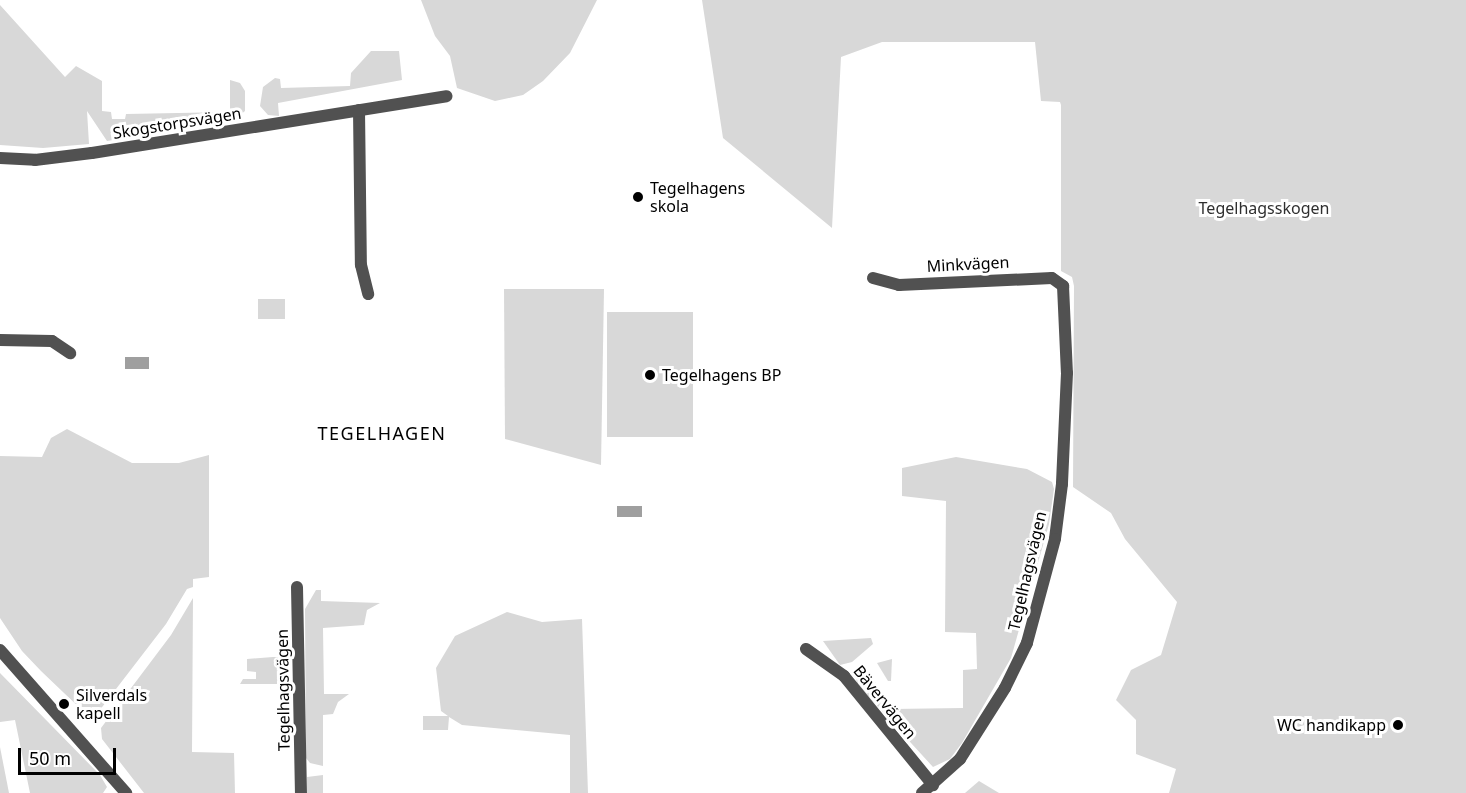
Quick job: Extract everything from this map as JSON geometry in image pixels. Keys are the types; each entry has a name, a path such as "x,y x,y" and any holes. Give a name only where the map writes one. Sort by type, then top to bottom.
{"street":[{"name":"Skogstorpsvägen","path":"0,158 35,160 92,153 446,96"},
{"path":"359,110 361,265 368,294"},
{"name":"Minkvägen","path":"873,279 899,285 1052,278 1063,286"},
{"name":"Tegelhagsvägen","path":"922,793 960,759 1005,688 1027,644 1055,539 1062,484 1067,373 1063,286"},
{"path":"0,340 52,341 70,353"},
{"name":"Tegelhagsvägen","path":"297,586 301,793"},
{"name":"Bävervägen","path":"806,649 844,676 933,785"},
{"path":"0,650 126,793"}],"green space":[{"path":"421,0 597,0 570,53 543,81 523,95 495,101 457,88 450,56 435,36"},
{"name":"Tegelhagsskogen","path":"702,0 1466,0 1466,793 1169,793 1176,769 1136,754 1136,720 1116,700 1131,670 1161,655 1177,602 1125,539 1111,513 1073,487 1074,286 1072,277 1061,271 1061,105 1060,102 1041,101 1035,42 882,42 841,57 832,228 723,138"},
{"path":"0,5 65,77 76,66 102,81 102,111 111,112 112,119 125,119 126,114 230,112 230,80 240,83 245,91 245,111 231,122 107,141 87,111 89,144 43,148 0,145"},
{"path":"371,51 399,51 402,80 278,103 279,116 268,115 260,106 263,87 275,78 280,79 281,88 350,86 351,73"},
{"path":"504,289 604,289 601,465 505,439"},
{"path":"258,299 285,299 285,319 258,319"},
{"name":"Tegelhagens BP","path":"607,312 693,312 693,437 607,437"},
{"path":"67,429 132,463 179,463 209,455 209,577 193,579 193,587 187,589 166,624 96,715 86,714 41,671 22,651 0,618 0,456 42,457 51,438"},
{"path":"956,457 1027,469 1052,482 1054,489 1049,524 1011,658 962,743 950,759 933,767 857,684 856,676 868,670 892,709 963,708 963,670 977,669 976,633 945,632 946,501 902,496 902,468"},
{"path":"316,590 321,590 321,601 380,603 367,610 364,625 323,628 324,694 349,694 338,702 333,714 323,715 323,766 310,763 306,758 305,609"},
{"path":"193,598 192,752 234,753 235,793 144,793 102,739 101,728 171,635"},
{"path":"507,612 542,622 582,619 588,793 570,793 570,735 462,725 449,717 448,730 423,730 423,716 448,716 441,711 436,668 455,636"},
{"path":"871,638 873,644 852,662 840,665 823,641"},
{"path":"285,657 286,684 240,684 243,679 256,679 256,672 247,671 247,659"},
{"path":"892,659 891,681 888,681 877,663"},
{"path":"0,673 100,775 107,787 103,793 30,793 15,720 0,722"},
{"path":"0,747 9,793 0,793"},
{"path":"323,775 323,793 307,793 307,777"},
{"path":"979,781 999,793 965,793"}],"shaded area":[{"path":"125,357 149,357 149,369 125,369"},
{"path":"617,506 642,506 642,517 617,517"}],"place":[{"name":"Tegelhagens skola","path":"638,197"},
{"name":"Tegelhagens BP","path":"650,375"},
{"name":"Silverdals kapell","path":"64,704"},
{"name":"WC handikapp","path":"1398,725"}],"district":[{"name":"TEGELHAGEN","path":"382,433"}]}
